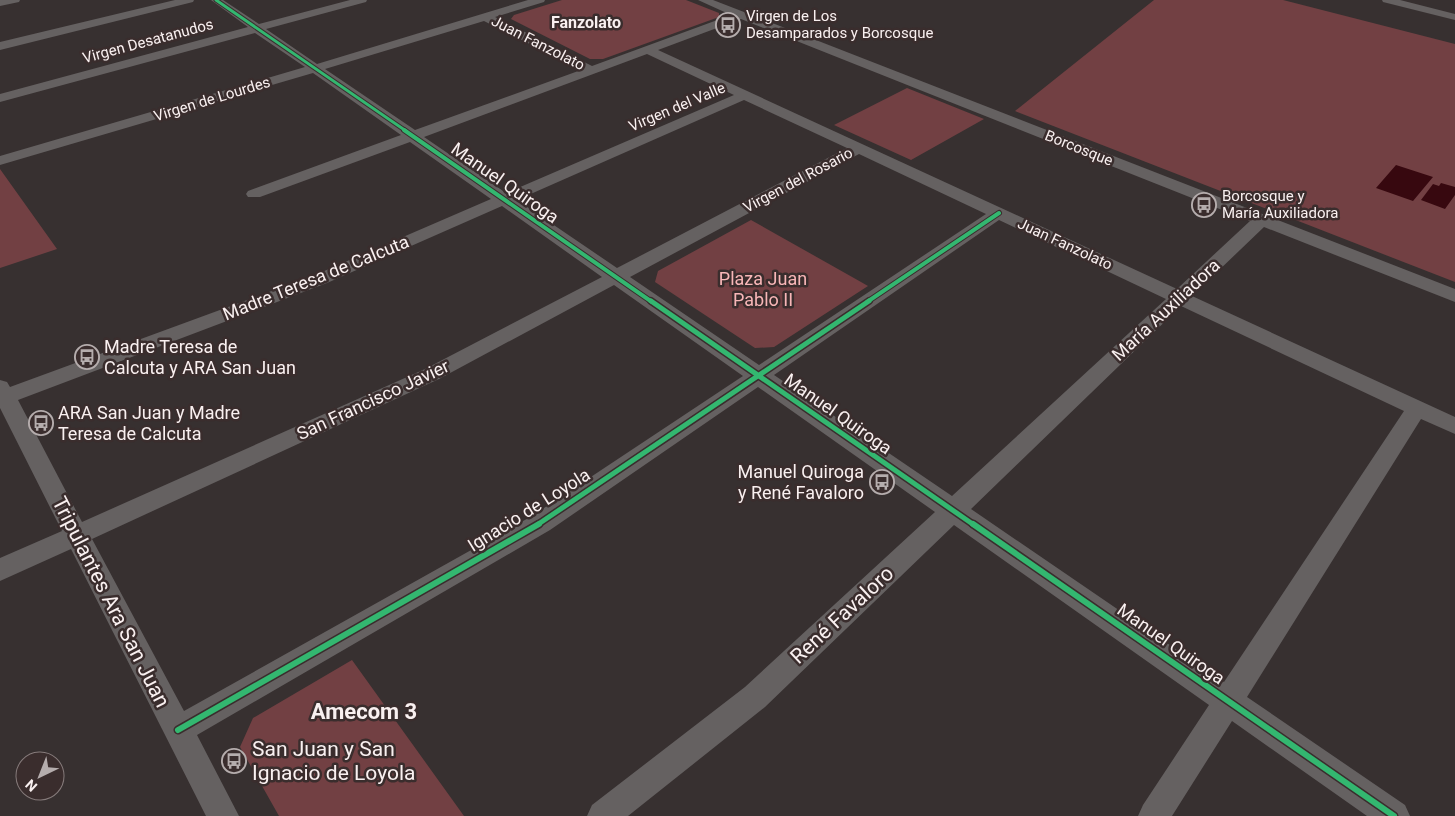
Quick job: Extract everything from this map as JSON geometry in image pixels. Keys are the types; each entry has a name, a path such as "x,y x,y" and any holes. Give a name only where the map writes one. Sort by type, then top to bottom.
{"street":[{"path":"0,4 15,0"},
{"path":"0,46 189,0"},
{"name":"Manuel Quiroga","path":"216,0 1394,816"},
{"name":"Virgen Desatanudos","path":"0,98 362,0"},
{"name":"Virgen de Lourdes","path":"0,161 540,0"},
{"name":"Borcosque","path":"703,0 1455,296"},
{"path":"1387,0 1455,17"},
{"path":"1424,9 1436,0"},
{"path":"254,194 742,15"},
{"name":"Juan Fanzolato","path":"486,16 591,70"},
{"name":"Juan Fanzolato","path":"648,50 1455,426"},
{"name":"Virgen del Valle","path":"623,148 745,95"},
{"name":"Madre Teresa de Calcuta","path":"3,392 321,279 623,148"},
{"name":"Virgen del Rosario","path":"738,212 858,148"},
{"name":"San Francisco Javier","path":"0,570 432,374 738,212"},
{"name":"Ignacio de Loyola","path":"178,730 541,523 999,214"},
{"name":"María Auxiliadora","path":"1070,400 1261,220"},
{"name":"Tripulantes Ara San Juan","path":"3,392 223,816"},
{"name":"René Favaloro","path":"603,816 755,697 1070,400"},
{"path":"1154,816 1417,408"}],"green space":[{"path":"562,0 686,0 719,13 719,17 603,59 590,59 511,19 514,15"},
{"path":"1154,0 1283,0 1455,44 1455,282 1015,111"},
{"path":"907,88 984,119 911,160 834,125"},
{"path":"0,169 57,249 0,268"},
{"name":"Plaza Juan Pablo II","path":"751,220 868,286 774,347 755,348 655,282 658,271"},
{"path":"352,660 464,816 279,816 240,747 253,718"}],"shaded area":[{"path":"1396,165 1433,177 1413,201 1376,188"},
{"path":"1441,183 1455,187 1455,195 1445,209 1421,200 1433,184 1439,186"}],"cycle path":[{"path":"216,0 1394,816"},
{"path":"178,730 541,523 999,213"}],"place":[{"name":"Virgen de Los Desamparados y Borcosque","path":"728,25"},
{"name":"Borcosque y María Auxiliadora","path":"1204,205"},
{"name":"Madre Teresa de Calcuta y ARA San Juan","path":"87,357"},
{"name":"ARA San Juan y Madre Teresa de Calcuta","path":"41,423"},
{"name":"Manuel Quiroga y René Favaloro","path":"882,482"},
{"name":"San Juan y San Ignacio de Loyola","path":"234,761"}],"district":[{"name":"Fanzolato","path":"586,22"},
{"name":"Amecom 3","path":"364,711"}]}
